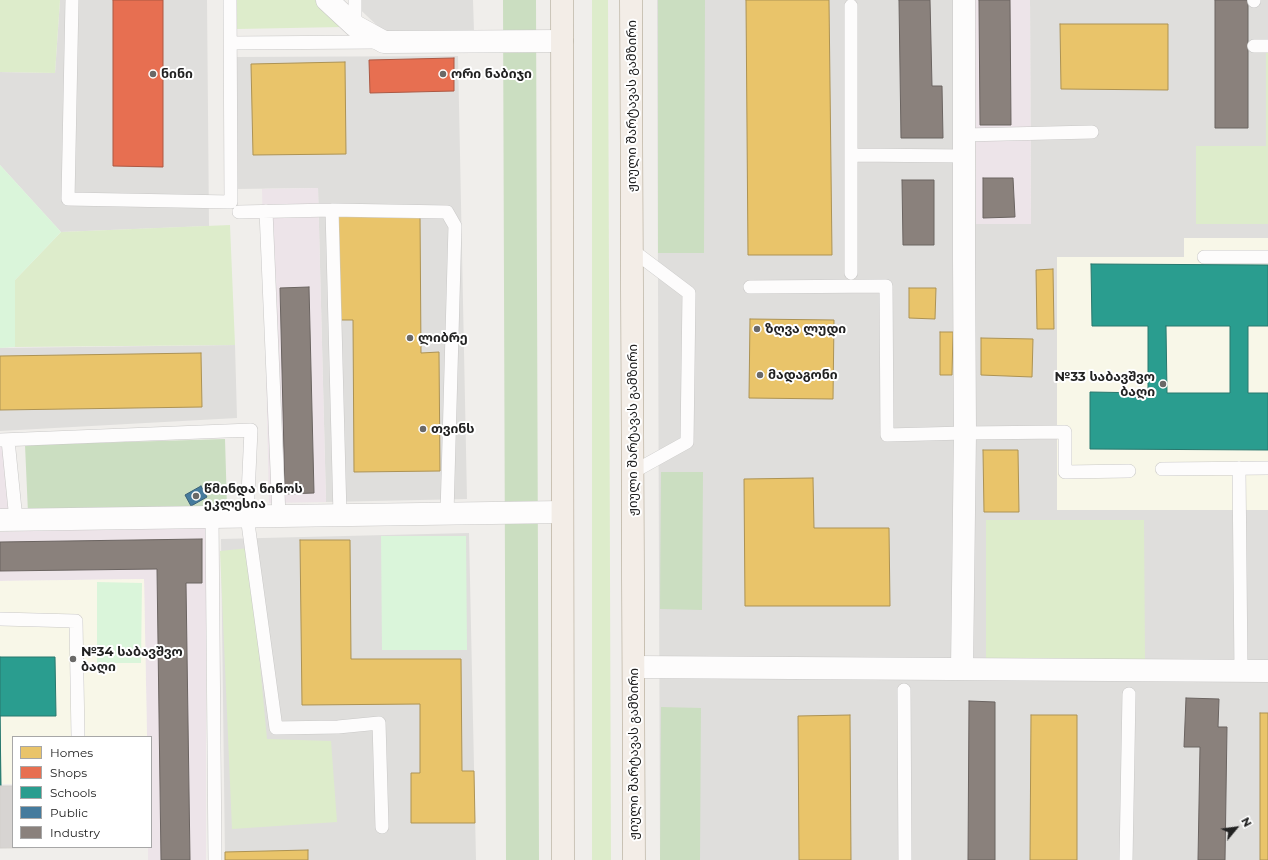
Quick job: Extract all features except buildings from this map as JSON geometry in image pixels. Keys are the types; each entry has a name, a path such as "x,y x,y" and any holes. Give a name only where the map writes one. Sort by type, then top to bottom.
{"main road":[{"path":"562,0 563,860"},
{"name":"ჟიული შარტავას გამზირი","path":"631,0 634,860"}],"street":[{"path":"327,0 355,26 384,42 562,41"},
{"path":"962,669 965,433 964,0"},
{"path":"8,520 562,512"},
{"path":"634,667 1268,671"}],"lane":[{"path":"72,0 68,199 231,202 230,0"},
{"path":"355,0 355,26"},
{"path":"851,6 851,273"},
{"path":"231,43 384,42"},
{"path":"1254,46 1268,46"},
{"path":"851,155 964,146 1092,132"},
{"path":"332,210 340,515"},
{"path":"238,212 332,210 447,212 455,226 447,514"},
{"path":"266,211 279,516"},
{"path":"632,250 689,293 686,442 633,472"},
{"path":"1204,257 1268,257"},
{"path":"750,286 886,286 887,435 1065,432 1065,472 1129,471"},
{"path":"8,520 4,440 251,430 247,516 276,728 338,727 379,723 382,827"},
{"path":"1239,468 1241,671"},
{"path":"1162,469 1268,468"},
{"path":"212,517 215,860"},
{"path":"0,618 76,621 78,736"},
{"path":"904,690 905,860"},
{"path":"1126,860 1129,694"}],"shaded area":[{"path":"60,0 207,0 209,226 61,232 0,165 0,72 55,73"},
{"path":"350,0 473,0 474,32 384,32"},
{"path":"657,0 975,0 976,224 1031,223 1030,0 1268,0 1268,238 1184,238 1184,257 1057,258 1058,510 1268,510 1268,860 660,860"},
{"path":"975,0 1030,0 1031,224 976,224"},
{"path":"458,56 467,499 326,502 318,188 234,189 236,57"},
{"path":"318,188 326,502 269,503 262,189"},
{"name":"№33 საბავშვო ბაღი","path":"1184,238 1268,238 1268,510 1057,510 1057,257 1184,257"},
{"path":"235,345 237,418 0,431 0,348"},
{"path":"0,440 8,440 16,520 0,520"},
{"path":"206,525 206,860 148,860 148,848 152,848 152,736 147,736 144,579 0,581 0,532"},
{"path":"469,533 476,860 225,860 221,539"},
{"name":"№34 საბავშვო ბაღი","path":"144,579 147,736 12,736 12,784 0,784 0,581"}],"green space":[{"path":"0,0 60,0 55,73 0,72"},
{"path":"236,0 315,0 343,27 237,29"},
{"path":"503,0 536,0 539,860 506,860"},
{"path":"592,0 608,0 611,860 592,860"},
{"path":"658,0 705,0 704,253 658,253"},
{"path":"1266,51 1268,51 1268,224 1196,224 1196,146 1266,146"},
{"path":"0,165 61,232 15,280 15,347 0,348"},
{"path":"230,225 235,345 15,347 15,280 61,232"},
{"path":"225,439 227,507 28,513 25,445"},
{"path":"661,472 703,472 702,610 660,609"},
{"path":"986,520 1144,520 1145,661 986,660"},
{"path":"381,536 466,536 467,650 382,650"},
{"path":"249,548 267,739 331,741 337,822 232,829 220,551"},
{"path":"97,582 142,583 141,663 97,663"},
{"path":"661,707 701,708 700,860 660,860"}],"place":[{"name":"ნინი","path":"153,74"},
{"name":"ორი ნაბიჯი","path":"443,74"},
{"name":"ზღვა ლუდი","path":"757,329"},
{"name":"ლიბრე","path":"410,338"},
{"name":"მადაგონი","path":"760,375"},
{"name":"№33 საბავშვო ბაღი","path":"1163,384"},
{"name":"თვინს","path":"423,429"},
{"name":"წმინდა ნინოს ეკლესია","path":"196,496"},
{"name":"№34 საბავშვო ბაღი","path":"73,659"}]}
